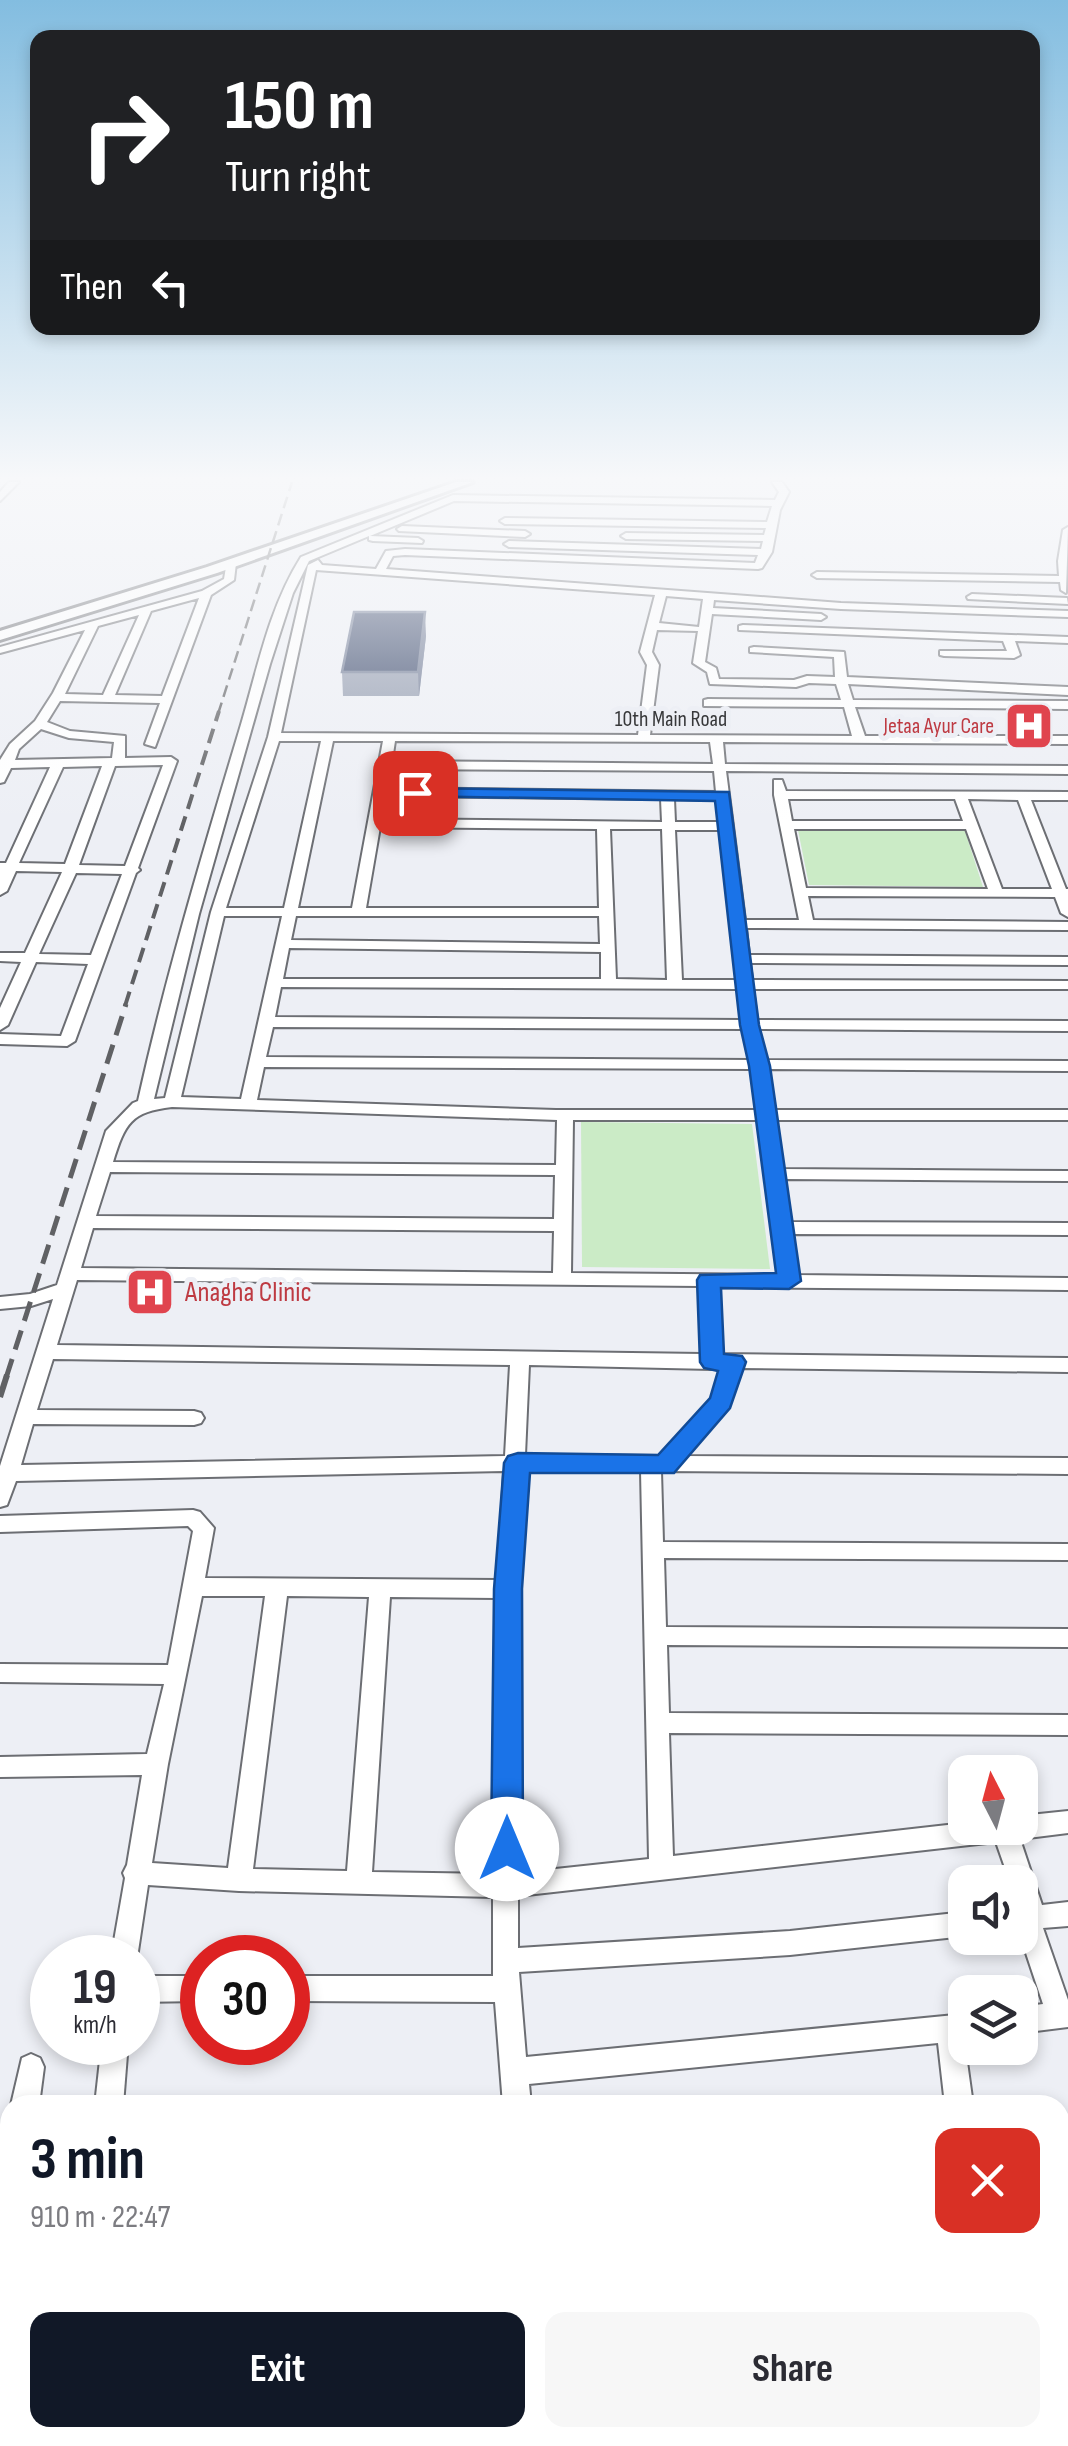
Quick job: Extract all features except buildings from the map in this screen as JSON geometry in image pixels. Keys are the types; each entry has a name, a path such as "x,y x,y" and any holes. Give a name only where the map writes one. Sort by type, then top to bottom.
{"main road":[{"path":"0,636 127,596"}],"street":[{"path":"0,650 195,596"},
{"path":"151,744 205,596"},
{"path":"145,1105 185,933 289,596"},
{"path":"172,1102 218,912 274,737 305,596"},
{"path":"642,738 653,665 646,652 661,596"},
{"path":"671,596 821,618"},
{"path":"747,600 748,596"},
{"path":"972,597 1068,600"},
{"path":"708,604 747,600 1068,614"},
{"path":"708,604 699,663 712,670 714,682 798,684 805,679 1068,691"},
{"path":"108,697 146,610"},
{"path":"0,779 14,747 40,723 59,694 93,625"},
{"path":"654,626 695,629"},
{"path":"30,627 44,638"},
{"path":"743,628 1068,640"},
{"path":"838,632 842,681 860,740"},
{"path":"944,653 1014,655 1008,638"},
{"path":"754,650 840,654"},
{"path":"759,684 762,704"},
{"path":"59,694 57,697 167,700"},
{"path":"708,703 1068,706"},
{"path":"0,1025 70,870 121,739 74,737 56,733 40,723"},
{"name":"10th Main Road","path":"274,737 1068,740"},
{"path":"248,1106 328,737"},
{"path":"358,912 390,737"},
{"path":"716,739 750,1025 760,1066 789,1281"},
{"path":"0,1039 67,1040 172,761 4,764"},
{"path":"0,891 6,867 58,763"},
{"path":"384,766 1068,771"},
{"path":"774,768 808,925"},
{"path":"379,792 723,796"},
{"path":"667,795 675,985"},
{"path":"780,795 1068,796"},
{"path":"960,796 996,892"},
{"path":"1023,796 1064,893 1068,913"},
{"path":"374,823 726,826"},
{"path":"603,825 608,985"},
{"path":"787,825 971,825"},
{"path":"6,867 133,870"},
{"path":"801,892 1064,893"},
{"path":"218,912 606,912"},
{"path":"738,924 1068,926"},
{"path":"284,944 607,948"},
{"path":"0,957 96,960"},
{"path":"742,959 1068,962"},
{"path":"276,983 1068,985"},
{"path":"267,1022 1068,1026"},
{"path":"258,1062 1068,1066"},
{"path":"0,1499 114,1130 138,1106 172,1102 565,1115 1068,1114"},
{"path":"562,1279 565,1115"},
{"path":"102,1168 563,1170"},
{"path":"774,1174 1068,1176"},
{"path":"86,1222 562,1225"},
{"path":"782,1228 1068,1229"},
{"path":"0,1302 31,1300 69,1281 562,1279 1068,1284"},
{"path":"661,1866 653,1550 658,1465 721,1401 723,1362 709,1280"},
{"path":"45,1352 1068,1365"},
{"path":"516,2095 504,1961 508,1589 518,1463 520,1361"},
{"path":"25,1417 194,1418"},
{"path":"8,1473 518,1463 1068,1466"},
{"path":"0,1524 193,1518 204,1528 135,1874 127,1935"},
{"path":"653,1550 1068,1552"},
{"path":"193,1587 508,1589"},
{"path":"239,1880 277,1588"},
{"path":"359,1881 380,1588"},
{"path":"655,1636 1068,1638"},
{"path":"0,1674 177,1675"},
{"path":"657,1723 1068,1725"},
{"path":"0,1767 156,1764"},
{"path":"1038,1825 1068,1822"},
{"path":"135,1874 507,1886 948,1835"},
{"path":"1038,1917 1068,1914"},
{"path":"504,1961 790,1943 948,1926"},
{"path":"1038,1947 1064,2014 1038,2018"},
{"path":"310,1989 505,1990"},
{"path":"514,2072 948,2029"},
{"path":"109,2095 113,2065"},
{"path":"958,2065 959,2095"},
{"path":"27,2095 32,2067"}],"green space":[{"path":"798,830 965,831 983,887 809,885"},
{"path":"581,1122 752,1124 770,1269 582,1267"}],"railway":[{"path":"218,714 256,596"},
{"path":"125,1006 219,711"},
{"path":"6,1378 126,1004"},
{"path":"0,1397 7,1375"}],"place":[{"name":"Jetaa Ayur Care","path":"1029,726"},
{"name":"Anagha Clinic","path":"150,1292"}],"route":[{"path":"415,793 723,796 750,1025 760,1066 789,1281 709,1280 712,1362 733,1362 721,1401 665,1466 518,1463 508,1589 507,1849"}]}
